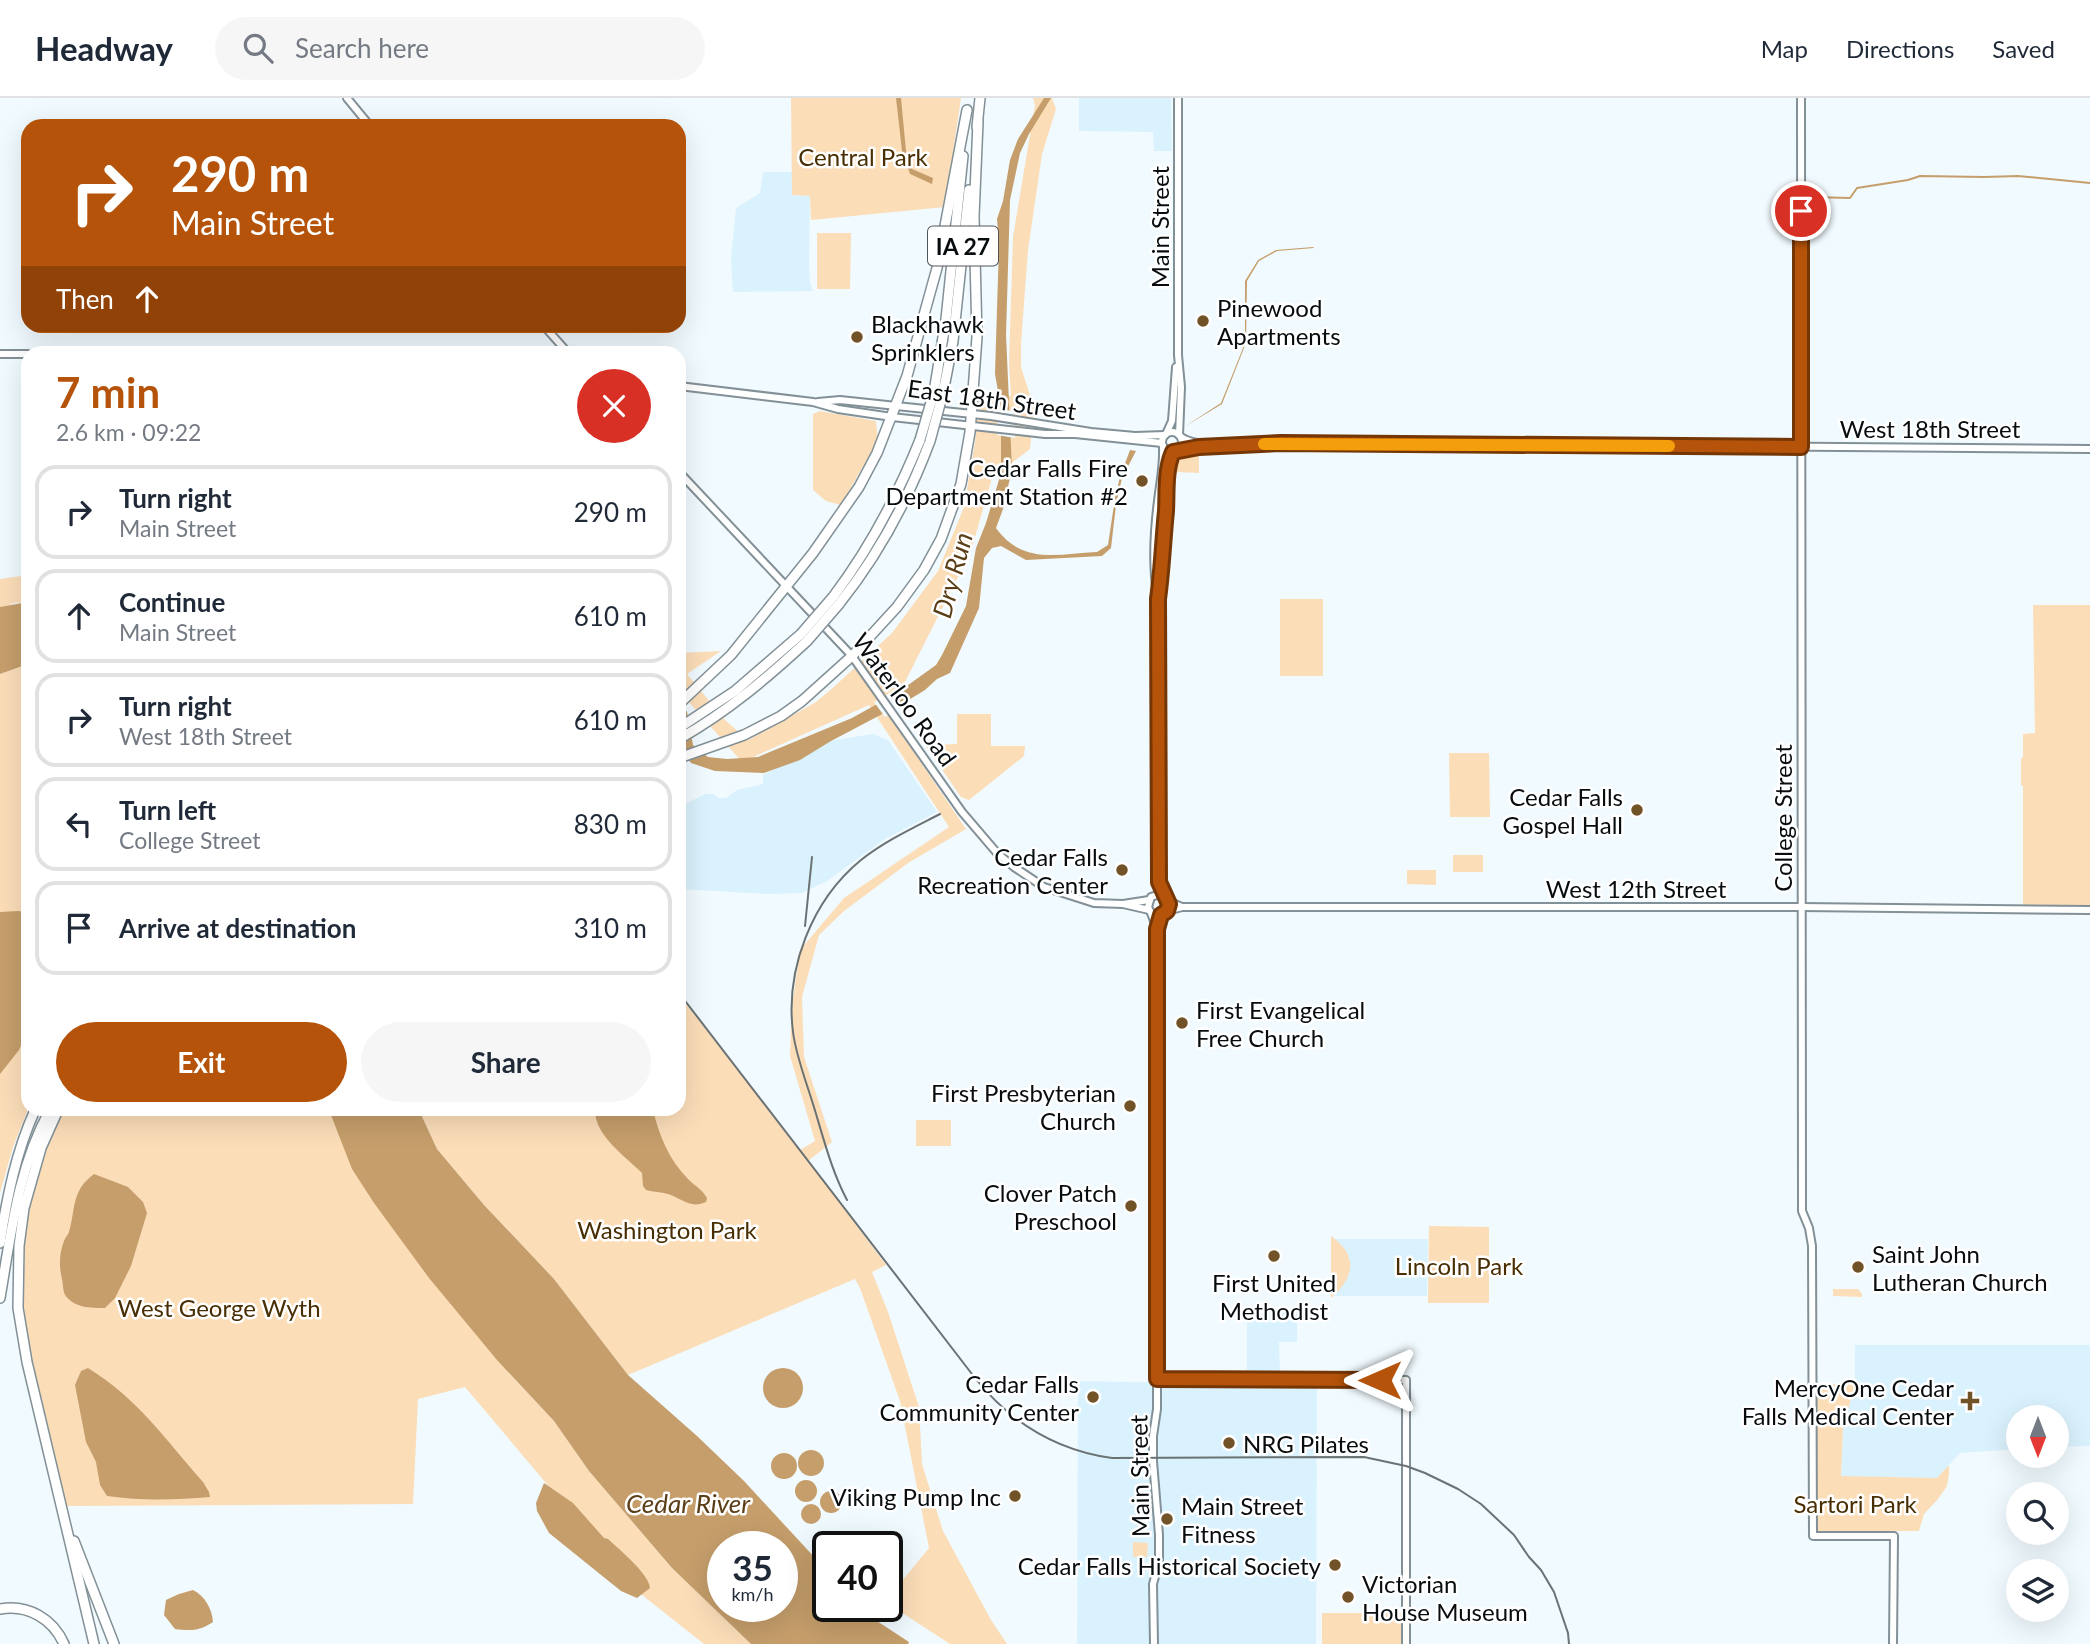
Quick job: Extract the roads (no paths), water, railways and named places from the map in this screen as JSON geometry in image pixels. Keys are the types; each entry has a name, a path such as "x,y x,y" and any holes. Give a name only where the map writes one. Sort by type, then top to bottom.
{"highway":[{"name":"IA 27","path":"938,392 968,98"},
{"name":"IA 27","path":"686,734 804,638 836,600 884,520 925,441 953,341 980,98"},
{"path":"686,698 743,641 825,538 859,487 877,453 911,363 937,268 967,110"},
{"path":"686,756 744,735 781,716 819,686 852,656 897,607 924,570 941,539 961,484 971,425 977,337 974,216 978,122"},
{"name":"IA 27","path":"686,724 723,706"},
{"path":"0,1210 13,1160 32,1116"},
{"path":"0,1298 23,1173 47,1116"},
{"path":"55,1116 41,1148 29,1188 19,1246 20,1325 93,1644"},
{"path":"0,1243 14,1169 27,1127"},
{"path":"56,1481 79,1554 114,1644"},
{"path":"0,1609 23,1609 37,1614 54,1628 64,1644"}],"main road":[{"path":"347,98 364,119"},
{"name":"Main Street","path":"1166,435 1172,421 1178,355 1178,98"},
{"name":"College Street","path":"1801,98 1802,1211 1812,1246 1813,1536 1894,1536 1893,1644"},
{"path":"0,354 21,354"},
{"name":"Main Street","path":"1178,355 1181,387 1180,436"},
{"name":"East 18th Street","path":"686,387 813,402 838,409 892,417 1163,445"},
{"name":"East 18th Street","path":"813,402 840,400 896,405 1024,420 1091,432 1135,436 1166,435"},
{"path":"1158,599 1162,575 1167,481 1175,451 1182,444 1180,436 1172,432 1166,435 1163,445 1154,545 1154,575 1158,599 1159,882 1166,898"},
{"name":"West 18th Street","path":"1180,436 1197,444 1223,445 1314,443 2090,449"},
{"path":"1163,445 1167,451 1175,451"},
{"name":"West 18th Street","path":"1175,451 1223,445"},
{"name":"Waterloo Road","path":"686,479 852,656 969,820 997,853 1044,887 1058,893 1114,905 1150,899 1157,894 1166,898"},
{"path":"1150,911 1150,899 1159,882"},
{"name":"Main Street","path":"1157,929 1164,913 1166,898"},
{"name":"West 12th Street","path":"1166,898 1182,907"},
{"name":"Waterloo Road","path":"1123,904 1164,913"},
{"name":"West 12th Street","path":"1164,913 1182,907 2090,910"},
{"name":"Main Street","path":"1150,911 1157,929 1157,1379 1153,1461 1159,1552 1158,1569 1153,1584 1154,1644"},
{"path":"1157,1379 1406,1380 1406,1644"}],"water":[{"path":"896,98 901,98 906,151 912,169 933,178 932,184 910,174 902,151"},
{"path":"1044,98 1051,98 1020,153 1010,200 1006,335 1012,469 996,528 1006,540 1029,552 1055,555 1097,552 1108,545 1120,477 1130,450 1136,451 1122,478 1111,548 1102,556 1026,560 1001,546 992,548 984,558 979,608 950,673 907,701 800,760 764,773 715,771 691,763 686,755 686,710 693,745 708,757 758,757 852,718 897,693 936,665 942,655 966,606 976,548 1001,473 1001,408 995,374 999,245 997,219 1010,160 1018,139"},
{"path":"1313,247 1277,251 1259,261 1247,281 1246,343 1222,404 1184,427 1221,403 1245,343 1245,281 1258,260 1276,250"},
{"path":"21,603 21,666 0,674 0,607"},
{"path":"21,911 21,1045 0,1074 0,912"},
{"name":"Cedar River","path":"331,1116 422,1116 437,1149 484,1205 554,1279 628,1375 744,1481 790,1531 707,1531 707,1602 672,1568 589,1471 554,1421 497,1360 429,1278 352,1169"},
{"path":"596,1116 655,1116 670,1155 681,1172 705,1195 706,1202 691,1204 668,1194 646,1190 642,1173 605,1137"},
{"path":"94,1174 128,1187 143,1202 147,1213 131,1266 115,1298 105,1308 73,1303 64,1293 60,1270 61,1251 69,1232 78,1193"},
{"path":"88,1368 122,1393 150,1420 203,1482 210,1497 158,1500 107,1496 100,1485 96,1462 86,1442 75,1385 81,1371"},
{"path":"783,1368 797,1374 803,1388 797,1402 783,1408 769,1402 763,1388 769,1374"},
{"path":"811,1450 820,1454 824,1463 820,1472 811,1476 802,1472 798,1463 802,1454"},
{"path":"784,1453 793,1457 797,1466 793,1475 784,1479 775,1475 771,1466 775,1457"},
{"path":"806,1480 814,1483 817,1491 814,1499 806,1502 798,1499 795,1491 798,1483"},
{"path":"544,1483 573,1503 604,1538 633,1562 645,1576 650,1588 637,1598 621,1591 549,1533 537,1511 536,1503"},
{"path":"831,1491 839,1494 842,1502 839,1510 831,1513 823,1510 820,1502 823,1494"},
{"path":"811,1504 818,1507 821,1514 818,1521 811,1524 804,1521 801,1514 804,1507"},
{"name":"Cedar River","path":"798,1540 812,1555 812,1622 878,1622 909,1642 908,1644 751,1644 728,1622 798,1622"},
{"path":"193,1590 207,1603 213,1622 195,1630 175,1629 164,1615 166,1600"}],"waterway":[{"path":"1810,197 1850,198 1857,188 1920,176 2018,176 2090,183"}],"railway":[{"path":"847,1200 836,1177 794,1041 793,984 798,960 816,915 844,876 880,847 940,814"},
{"path":"805,926 812,857"},
{"path":"686,1002 975,1378 1019,1421 1053,1441 1112,1458 1364,1457 1425,1473 1481,1504 1514,1535 1554,1592 1569,1644"}],"place":[{"name":"Pinewood Apartments","path":"1203,321"},
{"name":"Blackhawk Sprinklers","path":"857,337"},
{"name":"Cedar Falls Fire Department Station #2","path":"1142,481"},
{"name":"Cedar Falls Gospel Hall","path":"1637,810"},
{"name":"Cedar Falls Recreation Center","path":"1122,870"},
{"name":"First Evangelical Free Church","path":"1182,1023"},
{"name":"First Presbyterian Church","path":"1130,1106"},
{"name":"Clover Patch Preschool","path":"1131,1206"},
{"name":"First United Methodist","path":"1274,1256"},
{"name":"Saint John Lutheran Church","path":"1858,1267"},
{"name":"Cedar Falls Community Center","path":"1093,1397"},
{"name":"MercyOne Cedar Falls Medical Center","path":"1970,1401"},
{"name":"NRG Pilates","path":"1229,1443"},
{"name":"Viking Pump Inc","path":"1015,1496"},
{"name":"Main Street Fitness","path":"1167,1519"},
{"name":"Cedar Falls Historical Society","path":"1335,1565"},
{"name":"Victorian House Museum","path":"1348,1597"}],"park label":[{"name":"Central Park","path":"863,156"},
{"name":"Washington Park","path":"667,1229"},
{"name":"Lincoln Park","path":"1459,1265"},
{"name":"West George Wyth","path":"219,1307"},
{"name":"Sartori Park","path":"1855,1503"}],"water label":[{"name":"Dry Run","path":"952,575"}]}
